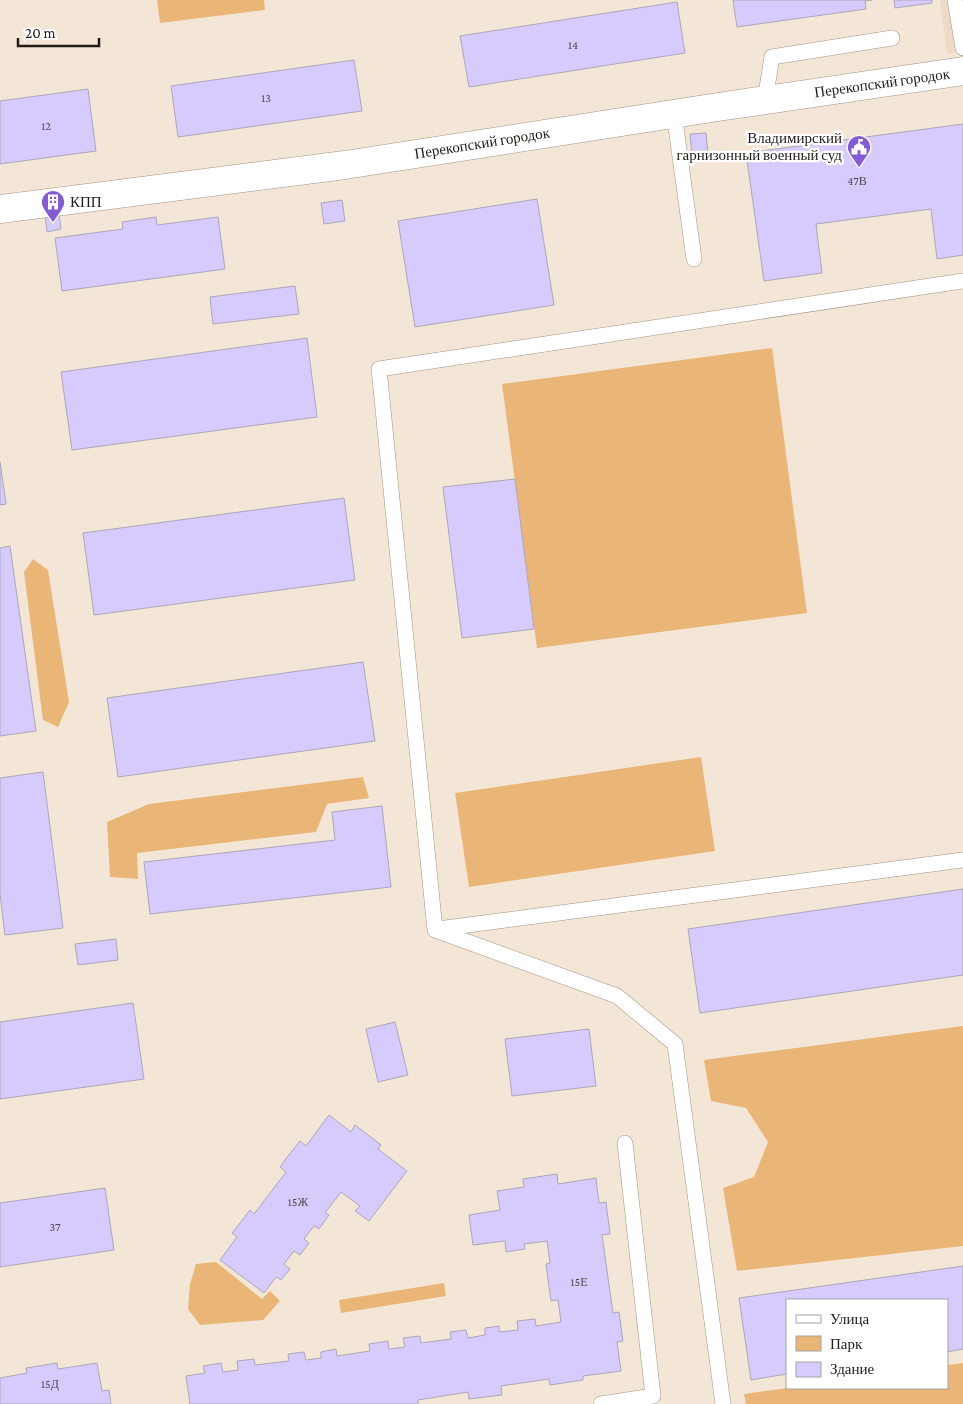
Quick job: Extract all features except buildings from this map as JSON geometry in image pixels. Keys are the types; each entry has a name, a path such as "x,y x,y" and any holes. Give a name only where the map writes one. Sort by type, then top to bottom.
{"street":[{"name":"Перекопский городок","path":"0,209 344,165 674,113 963,72"}],"lane":[{"path":"955,0 963,48"},
{"path":"765,100 772,56 892,38"},
{"path":"674,113 694,259"},
{"path":"434,930 379,368 963,281"},
{"path":"434,930 963,860"},
{"path":"434,930 617,996 674,1044 723,1404"},
{"path":"601,1404 653,1396 625,1143"}],"shaded area":[{"path":"940,0 963,0 963,51 947,54"}],"green space":[{"path":"157,0 264,0 265,10 160,23"},
{"path":"772,348 807,613 537,648 502,384"},
{"path":"33,559 48,570 69,702 58,727 43,720 24,572"},
{"path":"701,757 715,851 469,887 455,793"},
{"path":"363,777 369,798 327,804 316,832 137,853 138,879 110,877 107,822 149,804"},
{"path":"963,1026 963,1246 737,1271 723,1188 754,1177 768,1142 746,1108 711,1101 704,1060"},
{"path":"216,1262 262,1299 270,1291 280,1301 263,1320 200,1325 188,1309 190,1284 196,1264"},
{"path":"444,1283 446,1296 341,1313 339,1300"},
{"path":"963,1363 963,1404 746,1404 744,1394 786,1388 948,1389 948,1365"}],"place":[{"name":"Владимирский гарнизонный военный суд","path":"859,168"},
{"name":"КПП","path":"53,223"}]}
